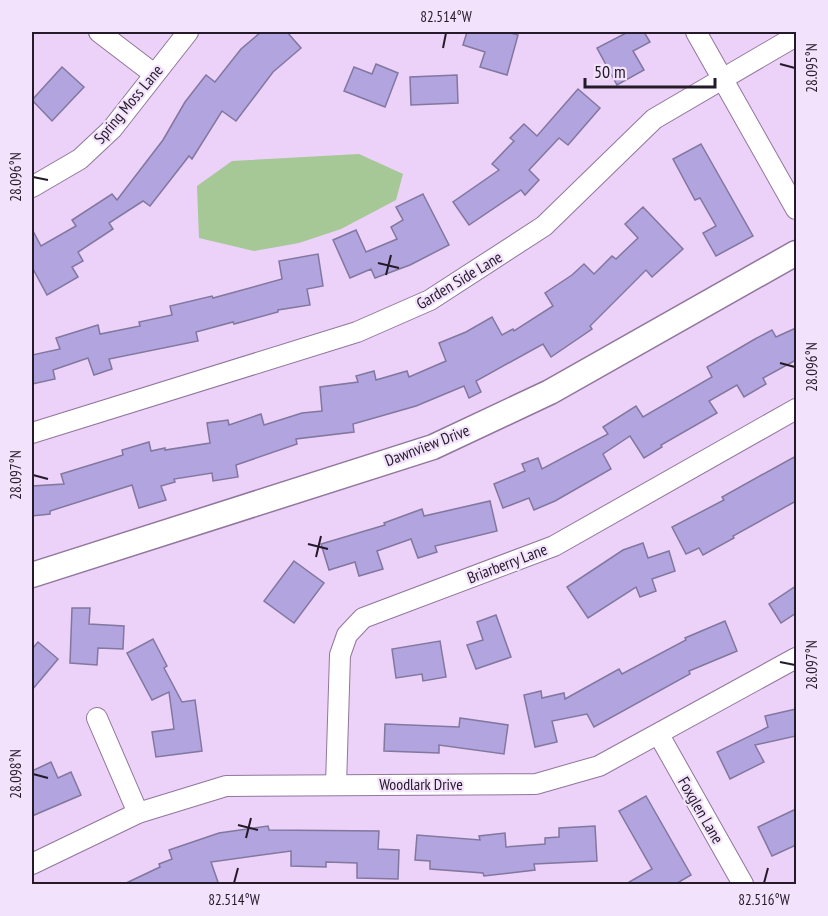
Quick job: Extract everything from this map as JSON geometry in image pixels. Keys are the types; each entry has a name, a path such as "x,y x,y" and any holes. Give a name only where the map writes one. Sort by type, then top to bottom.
{"street":[{"path":"99,32 154,74"},
{"name":"Spring Moss Lane","path":"32,187 80,159 112,129 188,32"},
{"path":"696,32 796,209"},
{"name":"Garden Side Lane","path":"32,433 357,332 430,300 544,226 654,119 796,36"},
{"name":"Dawnview Drive","path":"32,575 433,447 550,392 796,253"},
{"name":"Briarberry Lane","path":"336,785 340,655 347,635 363,618 554,546 796,409"},
{"name":"Woodlark Drive","path":"32,864 138,813 226,786 536,784 599,766 796,658"},
{"path":"97,718 138,813"},
{"name":"Foxglen Lane","path":"658,735 743,885"}],"green space":[{"path":"359,154 403,174 396,200 341,229 299,243 254,251 199,238 197,186 232,161"}],"building":[{"path":"261,32 287,32 301,48 273,72 236,121 222,111 192,159 189,156 150,206 143,201 109,223 113,229 78,252 83,261 72,267 78,277 47,295 32,267 32,229 41,246 76,226 72,220 112,194 117,200 163,140 185,102 206,75 215,82 241,49"},
{"path":"467,32 507,32 518,35 507,75 480,67 485,52 463,45"},
{"path":"628,32 644,32 650,42 633,51 644,70 617,85 597,48"},
{"path":"376,64 398,73 385,107 344,91 354,67 372,74"},
{"path":"62,67 84,87 52,121 32,100"},
{"path":"457,75 458,103 411,105 410,77"},
{"path":"578,89 600,108 568,145 559,138 529,170 539,180 525,195 521,190 469,225 453,202 499,170 492,164 514,141 510,138 524,124 537,136"},
{"path":"701,144 753,236 716,256 703,233 716,226 700,198 695,200 673,159"},
{"path":"423,194 449,245 410,265 375,278 371,269 350,278 333,240 356,230 366,252 397,239 391,227 403,220 396,207"},
{"path":"643,207 683,249 652,277 646,270 590,326 592,329 551,357 543,344 476,381 481,392 469,398 464,386 416,406 353,424 354,432 296,439 297,444 236,465 238,477 213,481 212,473 174,479 175,482 161,486 166,500 139,508 132,485 50,511 50,514 32,516 32,486 64,484 61,474 123,455 122,450 149,442 151,451 210,443 207,423 228,420 229,425 261,414 264,425 302,413 322,411 320,387 358,382 356,376 374,371 376,380 407,371 409,377 446,361 439,343 466,332 492,317 502,335 513,329 514,331 553,306 545,293 584,264 594,274 612,256 616,259 638,238 625,224"},
{"path":"318,254 323,286 307,289 310,305 278,310 278,312 234,324 233,322 196,332 198,341 109,359 112,369 94,375 88,358 53,370 55,379 32,384 32,355 60,349 56,338 98,325 100,334 140,326 139,322 172,315 170,306 212,296 213,298 282,279 279,261"},
{"path":"796,328 796,360 763,378 766,384 744,397 737,385 709,401 717,413 661,445 662,447 644,458 630,436 603,454 611,469 555,501 534,510 529,498 503,508 494,484 525,471 522,464 538,458 542,469 608,434 603,427 636,406 643,417 712,377 707,367 755,339 772,330 776,337"},
{"path":"796,456 796,501 703,555 699,548 686,554 672,527 724,500 722,497"},
{"path":"490,501 497,531 435,546 437,552 418,558 411,539 377,551 383,569 359,576 355,562 329,570 321,544 385,525 384,523 422,509 424,516"},
{"path":"643,543 648,558 669,551 675,571 652,579 656,591 640,597 636,587 588,618 567,587 623,550"},
{"path":"294,561 324,583 294,623 264,601"},
{"path":"796,586 796,613 781,623 769,604"},
{"path":"72,608 90,608 89,624 124,626 123,649 98,648 97,665 70,663"},
{"path":"496,615 511,657 476,669 467,645 483,640 477,622"},
{"path":"725,621 737,651 689,671 690,674 594,727 587,714 552,721 557,742 535,747 524,695 541,691 542,698 564,693 565,699 619,669 622,674 686,640 685,638"},
{"path":"153,639 167,666 164,668 182,702 195,700 202,751 156,757 152,732 174,729 169,692 152,700 127,653"},
{"path":"440,641 446,677 423,681 422,674 396,678 392,649"},
{"path":"38,642 58,659 32,690 32,649"},
{"path":"796,709 796,736 755,745 764,762 730,779 717,752 768,727 765,716"},
{"path":"460,718 508,725 504,754 439,745 439,753 384,751 385,724 459,727"},
{"path":"51,762 58,778 71,772 81,795 32,816 32,771"},
{"path":"646,796 691,875 674,885 624,885 652,869 619,811"},
{"path":"796,809 796,845 772,856 758,827"},
{"path":"268,826 269,830 379,831 378,849 399,850 398,879 357,878 357,863 326,862 326,867 291,866 291,851 211,862 219,885 122,885 172,859 169,850 219,833"},
{"path":"595,826 597,861 534,864 535,870 484,876 483,873 430,869 430,861 415,860 417,835 480,840 479,836 505,833 506,847 545,844 545,838 559,837 559,828"}]}
